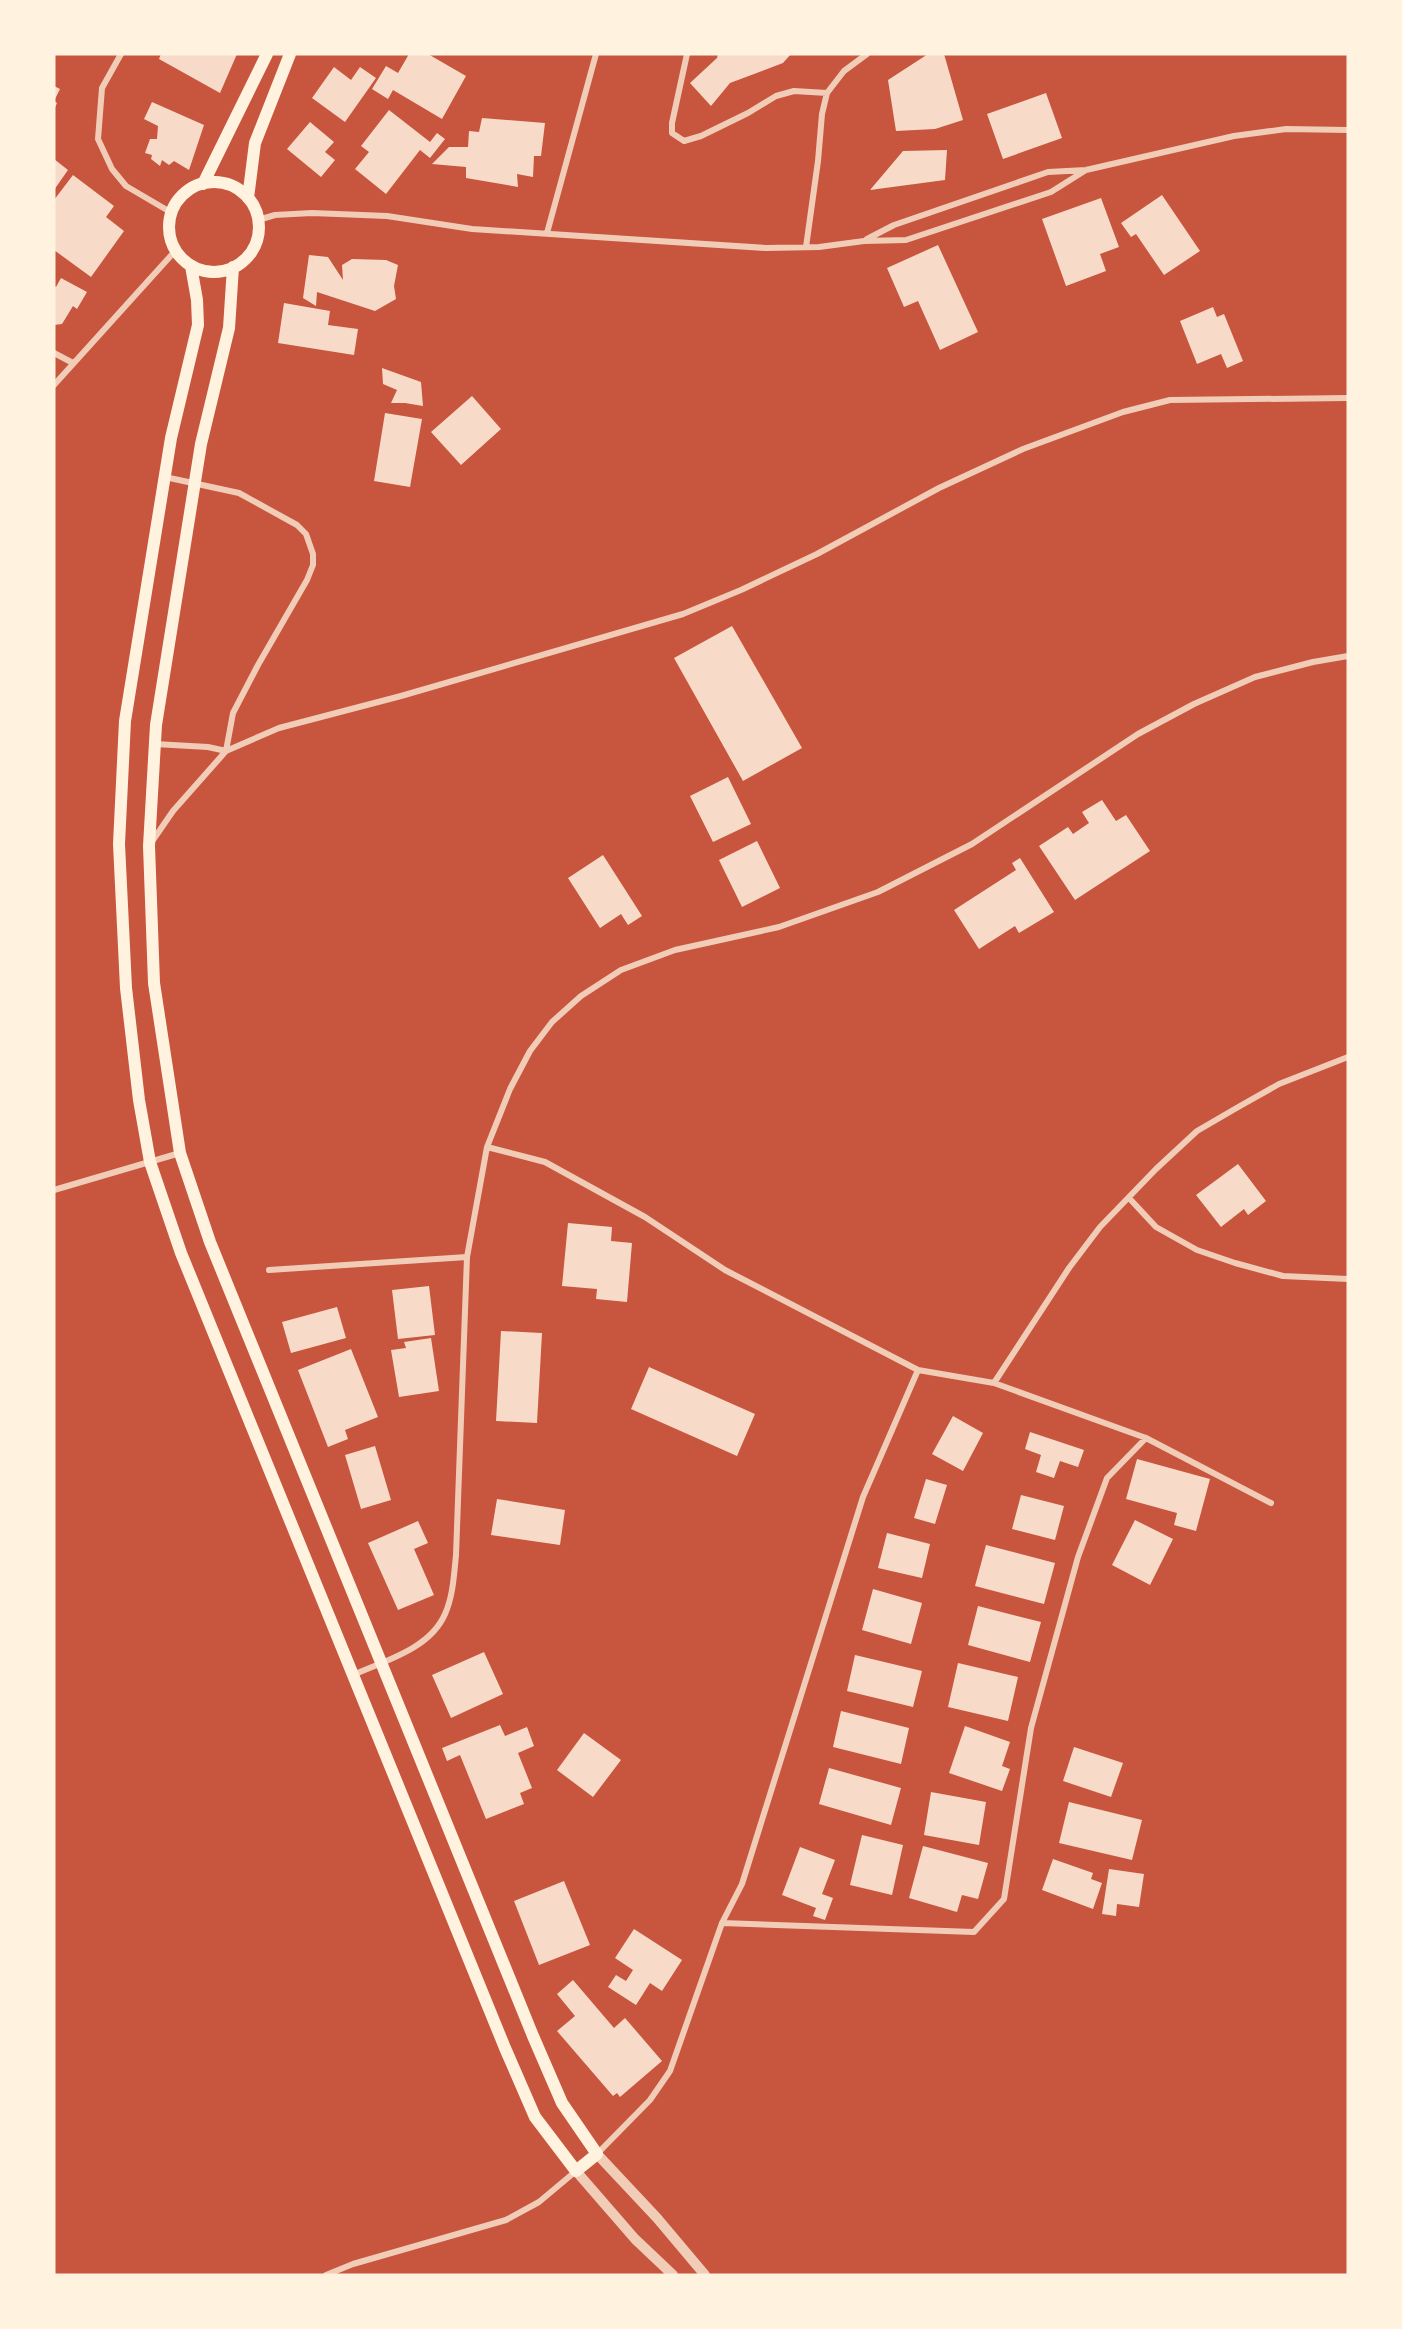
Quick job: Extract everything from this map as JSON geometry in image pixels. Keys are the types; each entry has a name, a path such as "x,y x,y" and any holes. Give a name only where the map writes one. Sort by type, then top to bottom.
{"main road":[{"path":"203,184 267,54"},
{"path":"248,198 255,143 290,54"},
{"path":"219,182 236,188 248,198 257,215 258,233 253,250 242,263 226,271 208,272 191,266 176,250 171,240 169,222 174,205 186,192 203,184 219,182"},
{"path":"191,266 197,300 198,325 171,438 125,721 119,844 126,988 139,1100 150,1162 181,1253 535,2117 576,2171 597,2154 562,2103 546,2065 210,1242 180,1153 154,983 149,846 156,725 201,444 228,328 233,267"}],"street":[{"path":"121,54 102,88 98,139 112,169 126,186 172,213"},
{"path":"547,233 596,54"},
{"path":"687,54 672,123 672,133 684,141 701,136 748,113 776,96 794,91 827,93"},
{"path":"806,247 822,114 827,93 844,71 867,54"},
{"path":"864,241 894,225 1048,172 1086,170 1234,136 1286,129 1348,130"},
{"path":"258,220 276,215 312,213 387,216 472,229 766,248 806,247 864,241 906,240 1051,192 1086,170"},
{"path":"54,385 176,250"},
{"path":"54,353 73,363"},
{"path":"149,846 173,811 226,751 279,728 446,683 683,614 806,559 939,488 1012,454 1123,412 1170,400 1348,398"},
{"path":"165,477 239,493 297,525 306,534 313,554 313,565 307,580 232,713 226,751"},
{"path":"353,1675 405,1653 427,1638 444,1617 451,1597 456,1555 467,1257 487,1147 510,1089 530,1051 552,1022 582,996 621,970 675,950 779,927 878,892 972,844 1138,734 1194,704 1255,677 1313,662 1348,656"},
{"path":"155,744 208,747 226,751"},
{"path":"994,1383 1069,1268 1100,1227 1197,1131 1279,1084 1348,1057"},
{"path":"487,1147 545,1162 645,1217 725,1270 918,1370 994,1383 1146,1438 1271,1503"},
{"path":"54,1190 180,1153"},
{"path":"1129,1198 1156,1227 1197,1250 1283,1276 1348,1279"},
{"path":"269,1270 467,1257"},
{"path":"705,2275 657,2218 597,2154 650,2100 670,2071 722,1923 742,1884 863,1497 918,1370"},
{"path":"722,1923 974,1932 1004,1899 1031,1728 1078,1557 1107,1479 1146,1438"},
{"path":"326,2275 352,2264 506,2220 539,2202 576,2171 635,2239 673,2275"}],"building":[{"path":"161,54 237,54 220,93 159,59"},
{"path":"409,54 428,54 466,76 442,119 393,90 388,99 372,89 386,66 398,73"},
{"path":"718,54 791,54 783,63 730,83 711,106 690,83 717,58"},
{"path":"928,54 944,54 963,120 935,129 896,131 888,80"},
{"path":"334,67 351,80 360,67 376,78 345,122 312,98"},
{"path":"54,86 60,89 54,101"},
{"path":"1046,93 1062,138 1003,159 987,114"},
{"path":"152,102 204,125 189,170 174,161 169,165 162,160 160,166 151,159 152,155 145,153 150,139 157,139 158,126 144,119"},
{"path":"389,110 430,142 437,133 445,139 430,158 420,150 386,194 355,169 369,152 361,146"},
{"path":"482,118 545,123 541,156 534,156 533,177 517,174 518,187 466,178 466,167 432,164 449,147 468,147 469,131 479,132"},
{"path":"310,122 334,142 325,152 335,160 321,177 287,149"},
{"path":"947,150 945,180 870,190 903,151"},
{"path":"54,159 68,170 54,190"},
{"path":"73,175 114,206 106,217 124,231 91,277 54,250 54,200"},
{"path":"1162,195 1200,251 1164,275 1136,234 1131,237 1121,223"},
{"path":"1101,198 1119,247 1100,254 1106,271 1066,286 1042,219"},
{"path":"938,245 978,332 940,350 918,301 904,307 887,268"},
{"path":"309,255 328,257 343,280 342,265 352,259 386,260 398,265 394,286 396,299 375,311 317,292 316,306 303,298"},
{"path":"61,278 87,292 77,309 73,306 62,324 54,325 54,286 56,287"},
{"path":"284,303 330,311 328,325 358,329 354,355 278,343"},
{"path":"1213,307 1217,317 1224,314 1243,361 1227,368 1221,354 1197,364 1180,321"},
{"path":"382,368 421,382 423,406 391,403 397,390 383,384"},
{"path":"472,396 501,429 461,465 431,432"},
{"path":"385,413 422,419 410,487 374,481"},
{"path":"732,626 802,748 743,781 674,658"},
{"path":"728,777 751,824 713,842 690,796"},
{"path":"1102,800 1116,821 1126,815 1150,851 1075,900 1039,846 1068,827 1073,834 1089,823 1082,812"},
{"path":"757,841 780,888 742,907 719,860"},
{"path":"603,855 642,916 628,925 621,914 600,928 568,878"},
{"path":"1020,858 1054,912 1019,933 1015,926 979,949 954,910 1016,870 1012,863"},
{"path":"1238,1164 1266,1201 1248,1215 1244,1209 1221,1227 1196,1195"},
{"path":"568,1223 612,1227 611,1241 632,1243 627,1302 596,1299 597,1289 562,1286"},
{"path":"429,1286 435,1335 398,1339 392,1290"},
{"path":"337,1307 346,1338 291,1353 282,1322"},
{"path":"501,1331 542,1333 537,1423 496,1421"},
{"path":"431,1338 439,1391 399,1397 391,1350 406,1348 404,1342"},
{"path":"351,1349 378,1417 345,1430 348,1439 328,1447 298,1370"},
{"path":"649,1367 755,1414 737,1456 631,1409"},
{"path":"953,1416 983,1433 963,1471 932,1454"},
{"path":"1030,1432 1084,1450 1078,1467 1060,1461 1054,1478 1036,1472 1041,1455 1025,1449"},
{"path":"375,1446 391,1500 361,1509 345,1455"},
{"path":"1137,1459 1210,1479 1196,1531 1174,1525 1177,1513 1126,1499"},
{"path":"926,1479 947,1485 935,1524 914,1518"},
{"path":"1021,1495 1064,1506 1055,1540 1012,1529"},
{"path":"497,1499 565,1510 560,1545 491,1535"},
{"path":"1135,1520 1173,1539 1150,1585 1112,1565"},
{"path":"418,1521 428,1543 414,1549 434,1595 398,1610 368,1543"},
{"path":"887,1533 930,1544 922,1578 878,1568"},
{"path":"986,1545 1055,1563 1044,1604 975,1586"},
{"path":"873,1589 922,1603 911,1644 862,1630"},
{"path":"978,1606 1041,1622 1030,1662 968,1645"},
{"path":"484,1652 503,1694 451,1718 432,1675"},
{"path":"855,1655 922,1671 913,1707 847,1691"},
{"path":"958,1663 1018,1677 1008,1721 948,1707"},
{"path":"841,1711 909,1728 901,1764 833,1747"},
{"path":"500,1725 505,1736 527,1727 534,1746 518,1753 532,1788 520,1793 524,1804 486,1819 460,1755 447,1761 442,1748"},
{"path":"965,1726 1010,1742 1002,1766 1010,1769 1002,1791 949,1773"},
{"path":"584,1733 621,1760 593,1797 557,1770"},
{"path":"1074,1747 1123,1763 1111,1797 1063,1781"},
{"path":"829,1768 901,1788 891,1825 819,1804"},
{"path":"931,1792 986,1802 979,1845 924,1835"},
{"path":"1069,1802 1142,1820 1132,1860 1059,1843"},
{"path":"862,1835 903,1845 892,1895 850,1885"},
{"path":"923,1846 988,1863 978,1899 962,1895 957,1912 909,1898"},
{"path":"800,1847 835,1860 822,1894 833,1898 825,1920 813,1916 816,1908 782,1895"},
{"path":"1053,1859 1093,1873 1091,1879 1102,1883 1093,1909 1042,1890"},
{"path":"1109,1869 1144,1874 1139,1907 1117,1904 1116,1916 1102,1914"},
{"path":"564,1881 590,1945 539,1965 514,1901"},
{"path":"634,1929 682,1960 662,1991 650,1983 636,2005 608,1987 616,1975 626,1981 633,1970 615,1958"},
{"path":"573,1980 614,2028 625,2018 662,2061 620,2097 617,2093 613,2096 557,2031 575,2016 557,1994"}]}
